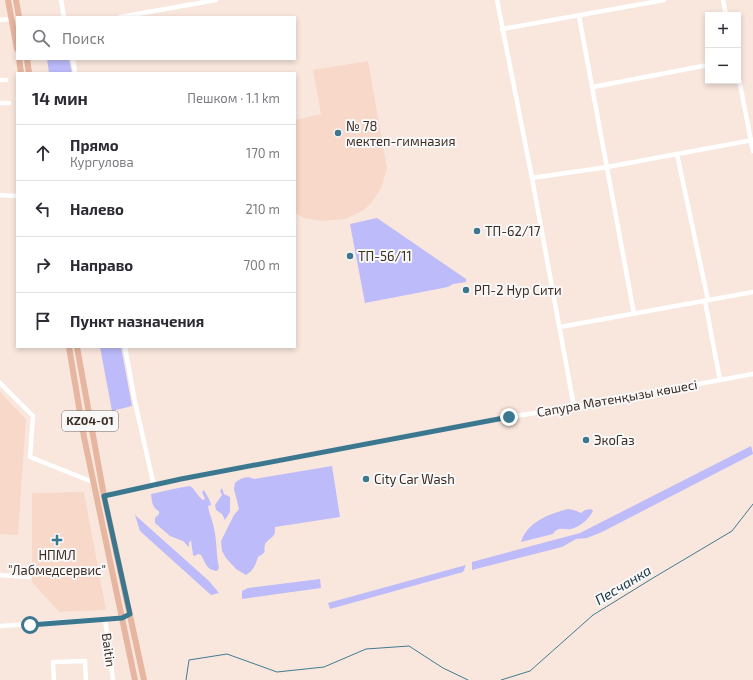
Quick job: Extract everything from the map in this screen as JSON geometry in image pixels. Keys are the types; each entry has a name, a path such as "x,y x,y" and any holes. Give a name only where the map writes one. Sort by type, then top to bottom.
{"main road":[{"path":"8,0 16,36"},
{"path":"16,0 19,16"},
{"path":"19,60 21,72"},
{"path":"27,60 29,72"},
{"name":"KZ04-01","path":"69,348 84,437 135,680"},
{"name":"KZ04-01","path":"77,348 104,496 144,680"},
{"path":"84,437 93,436"},
{"path":"96,497 104,496"}],"street":[{"path":"61,0 64,16"},
{"path":"126,16 216,0"},
{"path":"497,0 532,178 574,407"},
{"path":"502,29 579,16 649,1 664,0"},
{"path":"723,0 725,12"},
{"path":"579,16 634,314"},
{"path":"0,20 11,19"},
{"path":"73,60 75,72"},
{"path":"592,87 705,66"},
{"path":"0,80 6,80"},
{"path":"740,84 753,151"},
{"path":"0,103 8,103"},
{"path":"532,178 607,167 752,140"},
{"path":"677,154 720,380"},
{"path":"0,195 16,196"},
{"path":"560,327 753,292"},
{"path":"125,348 135,402 154,486"},
{"name":"Сапура Мәтенқызы көшесі","path":"104,496 213,473 509,417 574,407 753,374"},
{"path":"0,383 32,416 30,457 93,482"},
{"path":"0,575 29,577"},
{"path":"0,626 122,618 130,614"},
{"name":"Baitin","path":"105,619 114,680"},
{"name":"Baitin","path":"54,680 53,662 85,661 86,680"}],"shaded area":[{"path":"47,60 69,60 72,72 49,72"},
{"name":"№ 78 мектеп-гимназия","path":"368,61 387,168 381,188 372,202 364,210 345,219 323,221 304,218 296,214 296,120 321,114 313,70"},
{"path":"377,218 466,279 466,282 453,284 448,287 365,303 350,224"},
{"path":"100,348 121,348 132,406 112,411"},
{"path":"0,392 26,419 18,535 0,534"},
{"path":"751,446 753,454 602,532 587,538 576,539 562,547 472,570 472,562 580,533"},
{"path":"332,466 340,517 275,527 274,535 265,544 264,552 258,557 253,569 246,575 236,569 222,551 221,541 234,515 239,509 234,489 235,483 241,478 246,477 254,479"},
{"path":"190,486 203,500 205,499 202,492 204,490 210,501 211,505 208,506 215,533 219,568 217,571 208,568 201,555 193,555 191,540 189,547 183,541 170,536 155,523 155,518 159,514 159,511 152,502 151,494"},
{"path":"222,488 224,494 230,497 230,512 225,520 222,514 216,510 215,505 222,495 220,491"},
{"path":"84,492 106,610 59,612 32,582 32,493"},
{"path":"568,509 581,513 585,510 591,509 593,511 584,522 575,528 559,529 553,534 521,542 528,529 533,524 553,513"},
{"path":"135,515 209,581 219,593 211,595 140,531"},
{"path":"466,565 463,572 330,609 328,603"},
{"path":"320,579 321,588 242,599 242,591 248,588"}],"waterway":[{"name":"Песчанка","path":"501,680 530,671 593,615 732,531 753,504"},
{"name":"Песчанка","path":"186,680 189,660 227,654 277,672 324,667 366,649 409,646 443,668 468,680"}],"place":[{"name":"№ 78 мектеп-гимназия","path":"338,133"},
{"name":"ТП-62/17","path":"477,231"},
{"name":"ТП-56/11","path":"350,256"},
{"name":"РП-2 Нур Сити","path":"466,290"},
{"name":"ЭкоГаз","path":"586,440"},
{"name":"City Car Wash","path":"366,479"},
{"name":"НПМЛ \"Лабмедсервис\"","path":"57,540"}],"route":[{"path":"30,625 122,618 130,614 104,496 181,479 509,417"}]}
